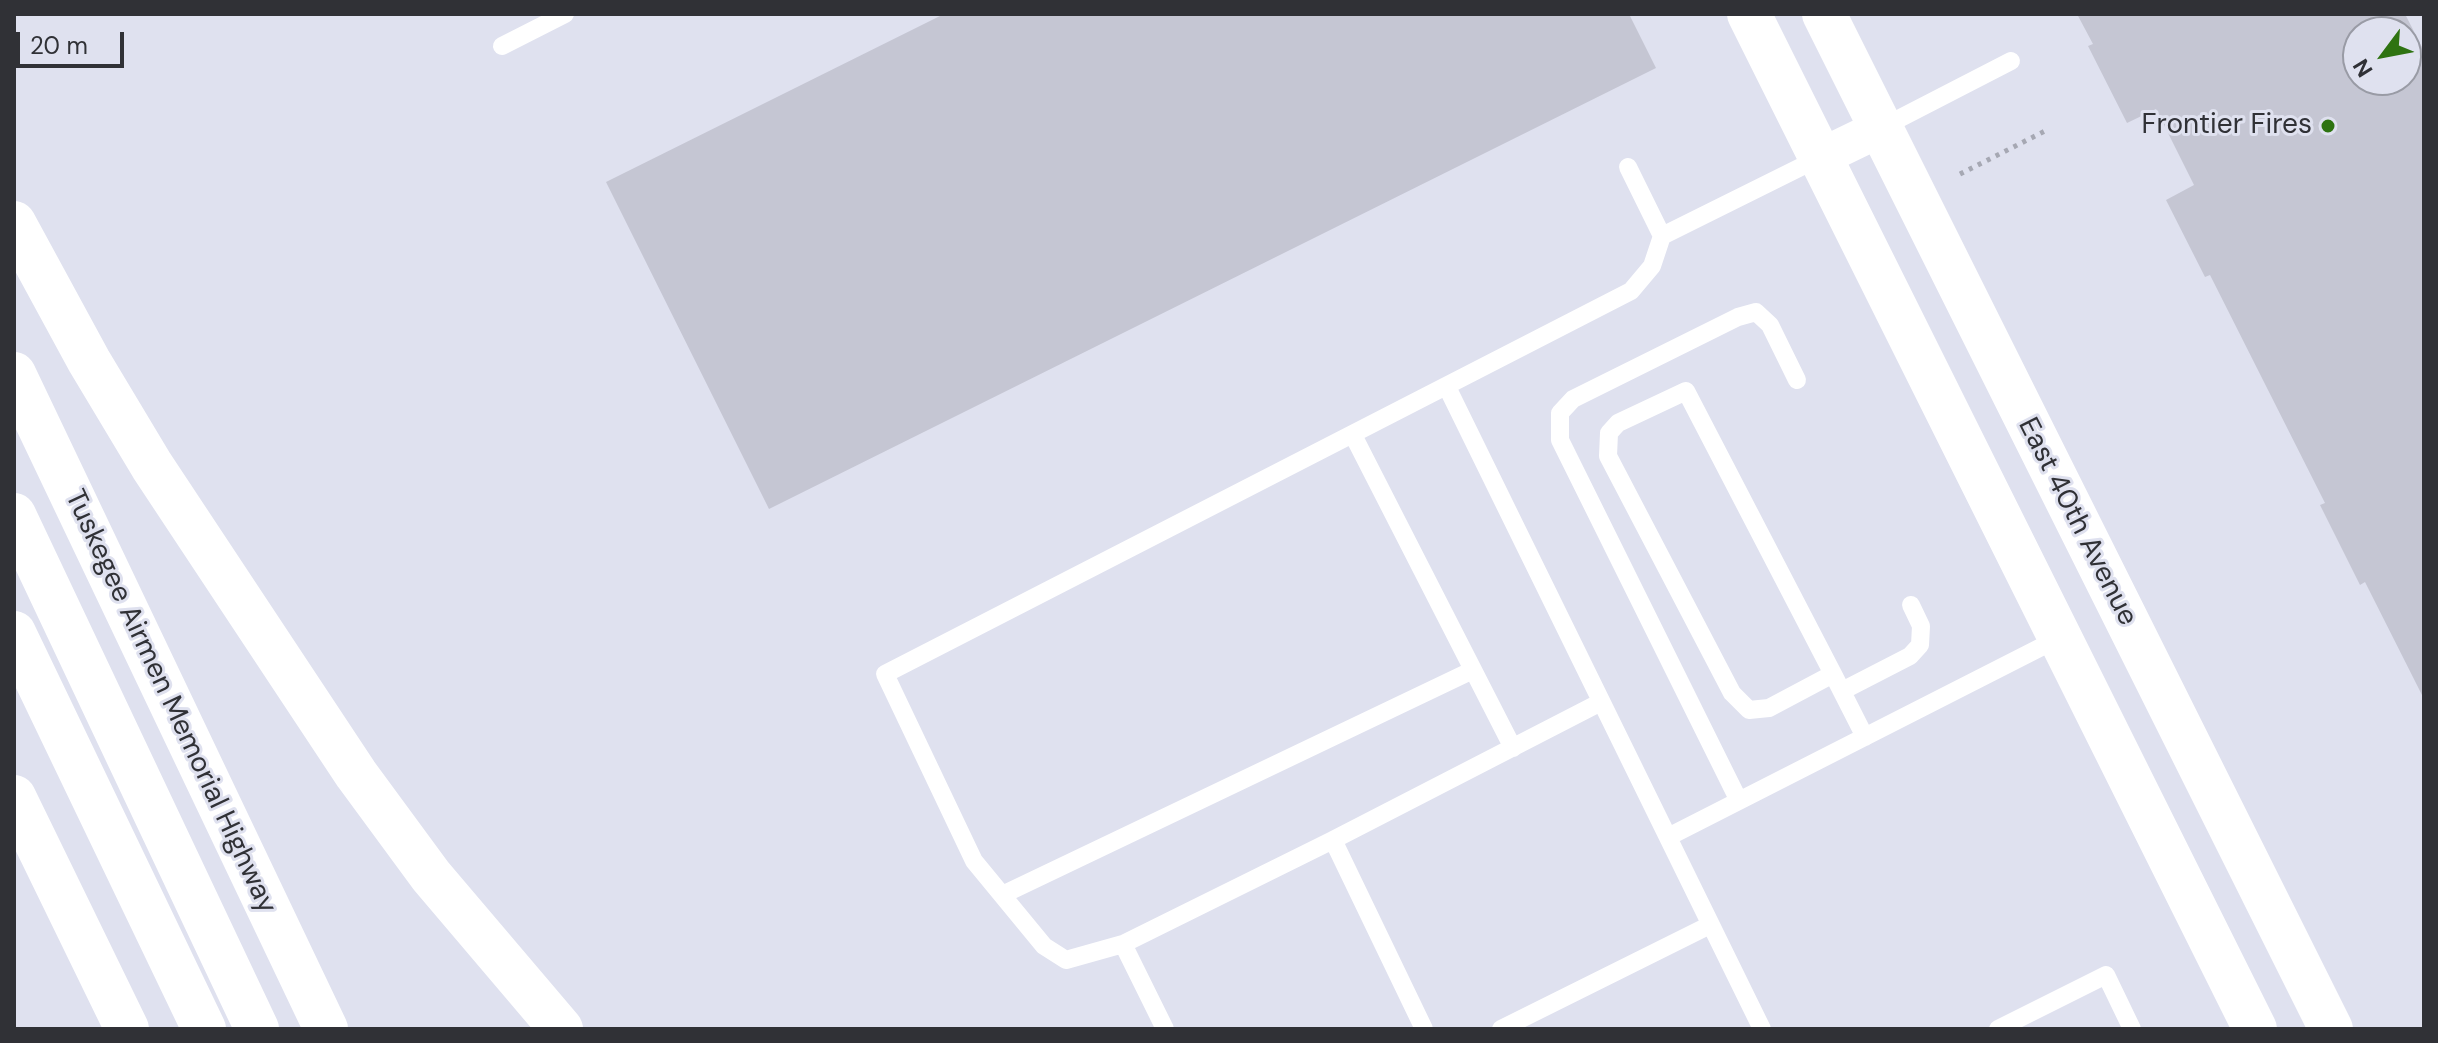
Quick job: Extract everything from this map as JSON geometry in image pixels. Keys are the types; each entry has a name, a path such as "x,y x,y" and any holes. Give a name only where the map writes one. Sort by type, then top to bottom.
{"main road":[{"path":"1749,14 2255,1029"},
{"name":"East 40th Avenue","path":"1824,14 2331,1029"},
{"path":"14,223 89,361 152,466 356,774 431,876 561,1029"},
{"name":"Tuskegee Airmen Memorial Highway","path":"14,374 326,1029"},
{"path":"14,515 257,1029"},
{"path":"14,633 204,1029"},
{"path":"14,797 127,1029"}],"street":[{"path":"1819,158 1881,128"}],"lane":[{"path":"502,46 565,14"},
{"path":"1881,128 2011,61"},
{"path":"1662,236 1819,158"},
{"path":"1601,702 1123,944 1066,960 1044,946 974,861 885,674 1631,291 1652,266 1662,236 1628,167"},
{"path":"1739,801 1560,440 1560,413 1573,399 1738,317 1756,312 1770,325 1797,380"},
{"path":"1447,387 1762,1029"},
{"path":"1833,674 1769,708 1749,710 1732,693 1608,456 1609,433 1618,423 1686,391 1842,691 1865,737"},
{"path":"1353,435 1513,748"},
{"path":"1842,691 1910,656 1920,645 1921,626 1911,605"},
{"path":"1668,837 2059,638"},
{"path":"1002,895 1473,670"},
{"path":"1333,840 1424,1029"},
{"path":"1501,1029 1710,925"},
{"path":"1123,944 1165,1029"},
{"path":"1998,1029 2106,975 2132,1029"}],"path":[{"path":"1960,174 2047,130"}],"building":[{"path":"944,14 1629,14 1656,68 769,509 606,182"},
{"path":"2077,14 2405,14 2342,16 2342,96 2422,96 2422,47 2424,699 2365,582 2360,585 2320,505 2325,503 2210,275 2205,277 2166,200 2194,185 2156,109 2127,123 2088,46 2093,44"}],"place":[{"name":"Frontier Fires","path":"2328,126"}]}
